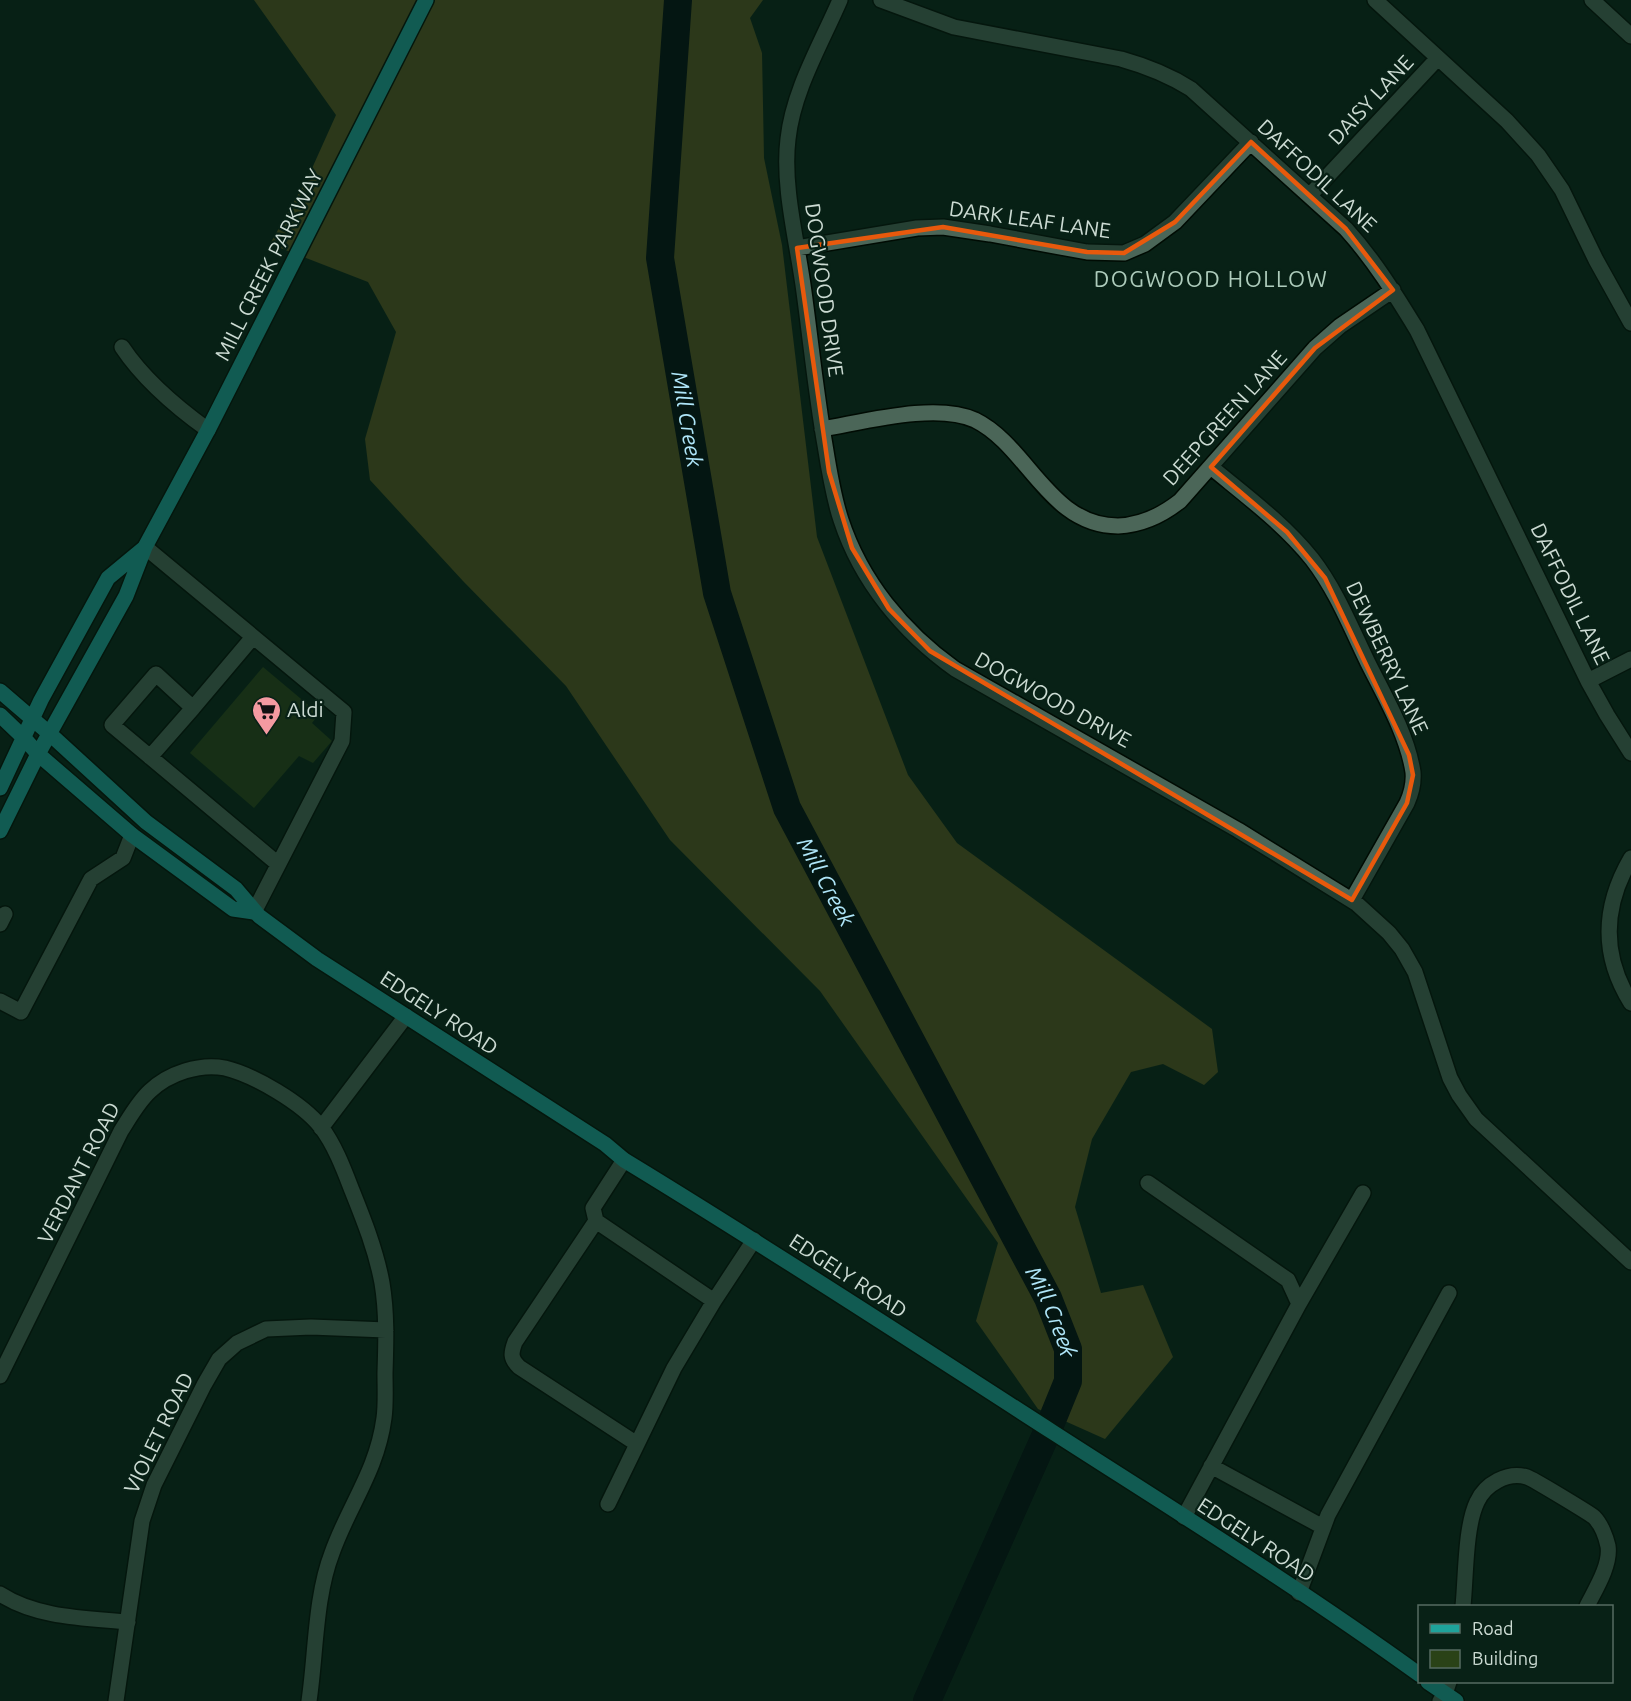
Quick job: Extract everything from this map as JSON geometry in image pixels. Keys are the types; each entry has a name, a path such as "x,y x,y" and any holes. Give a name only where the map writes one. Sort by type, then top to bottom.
{"main road":[{"name":"MILL CREEK PARKWAY","path":"0,831 38,754 126,596 145,547 208,430 426,0"},
{"name":"MILL CREEK PARKWAY","path":"0,789 41,700 108,578 145,547"},
{"name":"EDGELY ROAD","path":"0,691 146,822 236,889 254,912 317,959 605,1144 624,1160 754,1240 1184,1517 1418,1674"},
{"name":"EDGELY ROAD","path":"0,715 38,754 132,835 233,909 254,912"},
{"path":"1430,1683 1447,1694"}],"street":[{"name":"DOGWOOD DRIVE","path":"840,0 803,84 790,124 787,161 796,248 822,429 841,519 852,548 889,609 930,651 955,669 1117,759 1352,900 1389,933 1402,949 1415,972 1450,1078 1476,1119 1631,1262"},
{"name":"DAFFODIL LANE","path":"881,0 954,27 1121,59 1147,66 1174,78 1191,89 1346,229 1368,253 1417,330 1588,681 1606,715 1631,753"},
{"path":"1375,0 1507,121 1538,155 1562,190 1596,260 1631,323"},
{"path":"1592,0 1631,36"},
{"name":"DAISY LANE","path":"1310,195 1437,59"},
{"name":"DARK LEAF LANE","path":"796,248 917,228 943,227 1087,252 1124,253 1156,237 1174,222 1251,142"},
{"name":"DEEPGREEN LANE","path":"822,429 908,415 951,413 974,420 998,438 1058,501 1081,518 1095,524 1110,526 1144,522 1167,511 1180,501 1315,348 1340,326 1393,290"},
{"path":"122,347 136,368 208,430"},
{"name":"DEWBERRY LANE","path":"1211,467 1287,532 1325,578 1381,690 1409,755 1413,776 1411,793 1352,900"},
{"path":"145,547 344,712 342,741 254,912"},
{"path":"150,757 253,637"},
{"path":"1588,681 1631,659"},
{"path":"193,708 156,674 112,725 278,864"},
{"path":"0,1001 21,1012 91,879 123,858 132,835"},
{"path":"1631,858 1616,886 1609,922 1615,969 1622,989 1631,1003"},
{"path":"321,1128 406,1016"},
{"name":"VERDANT ROAD","path":"0,1376 121,1131 137,1106 151,1090 188,1069 206,1066 223,1068 248,1074 309,1115 321,1128 341,1163 377,1261 384,1300 386,1330 384,1418 375,1461 348,1513 327,1568 309,1701"},
{"path":"624,1160 593,1208 596,1221 714,1301"},
{"path":"1148,1183 1288,1280 1299,1304"},
{"path":"1184,1517 1299,1304 1363,1193"},
{"path":"596,1221 515,1342 511,1352 512,1360 638,1444"},
{"path":"608,1504 674,1368 754,1240"},
{"path":"1299,1593 1333,1505 1449,1293"},
{"name":"VIOLET ROAD","path":"116,1701 140,1529 154,1485 219,1359 237,1343 266,1329 311,1327 386,1330"},
{"path":"1211,1466 1323,1527"},
{"path":"1463,1605 1471,1523 1477,1500 1490,1485 1509,1476 1527,1477 1593,1517 1603,1531 1608,1548 1605,1566 1587,1605"},
{"path":"0,1594 34,1610 128,1622"}],"highlighted area":[{"path":"1251,142 1346,229 1393,290 1315,348 1211,467 1287,532 1325,578 1409,755 1413,775 1407,803 1352,900 930,651 889,609 852,548 829,472 797,248 943,227 1087,252 1124,253 1175,222"}],"shaded area":[{"path":"254,0 763,0 750,18 762,53 764,158 782,245 817,537 908,775 957,843 1212,1029 1218,1072 1204,1085 1163,1064 1131,1072 1092,1139 1075,1207 1101,1293 1143,1285 1173,1357 1105,1439 1038,1409 976,1321 998,1243 820,991 670,840 566,686 463,581 370,480 365,439 396,332 368,282 270,244 309,175 336,115"}],"building":[{"name":"Aldi","path":"263,667 319,714 312,723 332,741 313,763 299,756 254,808 190,753"}],"waterway":[{"name":"Mill Creek","path":"678,0 660,258 717,593 787,808 1048,1298 1068,1349 1068,1381 927,1701"}],"place":[{"name":"Aldi","path":"266,736"}],"district":[{"name":"DOGWOOD HOLLOW","path":"1211,279"}]}
